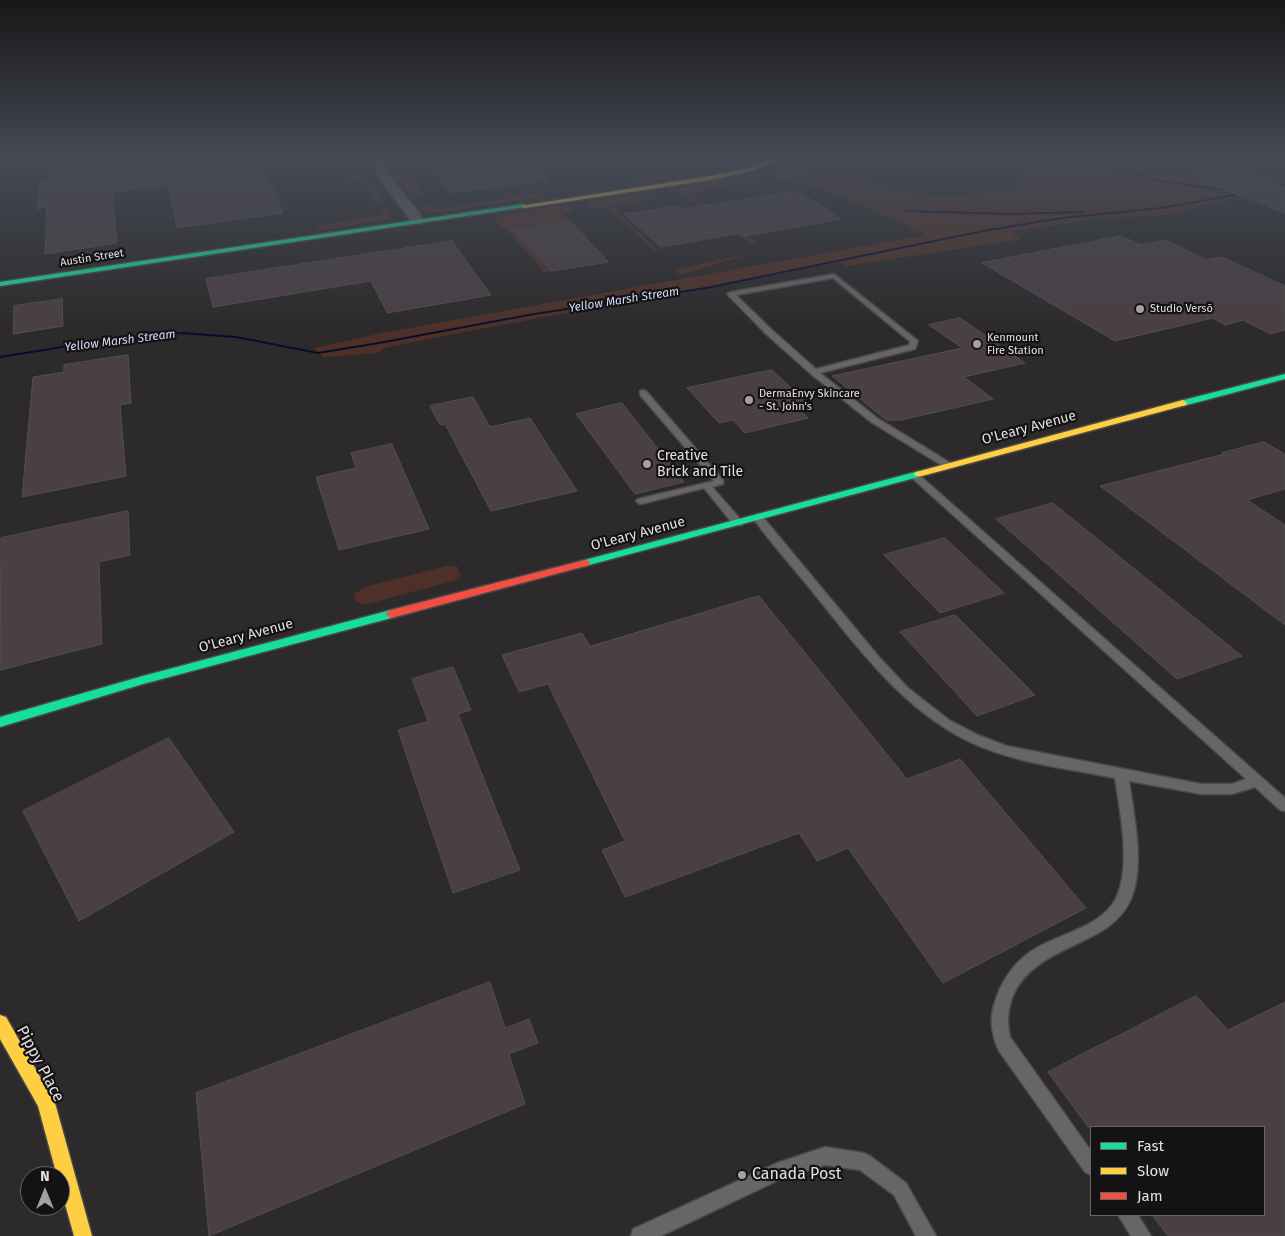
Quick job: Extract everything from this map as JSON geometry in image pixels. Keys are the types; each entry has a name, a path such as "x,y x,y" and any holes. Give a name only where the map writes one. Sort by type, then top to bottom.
{"street":[{"path":"415,216 417,221"},
{"name":"Austin Street","path":"0,284 453,216"},
{"name":"O'Leary Avenue","path":"0,722 117,686 220,658 758,518 1285,376"},
{"name":"Pippy Place","path":"0,1023 46,1103 83,1236"}],"lane":[{"path":"814,372 908,350 912,348 914,342 899,327 834,276 731,294 769,332 814,372 874,420 949,466"},
{"path":"641,500 720,482 643,393"},
{"path":"915,476 1285,806"},
{"path":"706,486 738,523"},
{"path":"758,518 875,660 904,690 945,723 973,738 1005,751 1201,789 1232,788 1257,781"},
{"path":"1090,1165 1002,1039 1000,1008 1009,984 1033,958 1097,926 1118,909 1127,887 1130,865 1128,821 1121,775"},
{"path":"640,1236 783,1169 825,1156 864,1162 900,1189 927,1236"},
{"path":"1128,1216 1142,1236"}],"shaded area":[{"path":"379,216 391,216 387,219 319,231 317,226"},
{"path":"499,216 565,216 571,222 516,231 551,271 544,272 509,232 494,221"},
{"path":"616,216 621,216 659,251 655,251"},
{"path":"713,216 721,216 757,243 751,244"},
{"path":"884,216 1152,216 1103,218 1011,232 1022,239 847,266 840,262 442,336 385,348 378,353 324,357 314,348 387,332 926,235"},
{"path":"755,252 680,275 675,270"},
{"path":"446,566 457,566 461,576 457,580 371,603 361,604 355,600 354,594 368,586"}],"building":[{"path":"47,216 114,216 117,243 45,254"},
{"path":"174,216 264,216 177,228"},
{"path":"626,216 836,216 841,219 744,236 741,233 661,247"},
{"path":"571,222 609,262 551,271 515,231"},
{"path":"1121,236 1141,245 1165,240 1207,260 1222,257 1285,286 1285,330 1270,334 1243,320 1225,325 1213,318 1115,341 982,263"},
{"path":"452,241 491,295 387,313 371,281 213,307 206,279"},
{"path":"62,299 63,326 13,334 14,306"},
{"path":"960,318 1025,363 964,377 993,399 901,420 886,420 832,376 962,348 929,325"},
{"path":"128,355 131,403 120,405 126,476 22,497 33,377 64,372 64,365"},
{"path":"772,370 809,405 797,408 808,418 745,433 733,420 719,423 687,388"},
{"path":"473,397 490,427 530,418 577,491 491,511 445,424 440,425 430,406"},
{"path":"622,403 684,482 635,494 576,414"},
{"path":"1264,442 1285,454 1285,489 1247,500 1285,525 1285,625 1100,486"},
{"path":"392,444 429,529 339,550 316,477 356,468 351,453"},
{"path":"1053,503 1242,656 1177,679 996,519"},
{"path":"128,511 130,555 99,562 102,644 0,670 1,538"},
{"path":"945,538 1004,593 940,613 884,555"},
{"path":"759,596 907,779 960,759 1086,908 943,983 848,848 817,861 799,833 625,897 602,850 625,841 548,684 519,692 502,655 582,633 590,646"},
{"path":"955,615 1035,695 977,716 900,632"},
{"path":"453,667 471,710 458,714 520,870 453,893 398,730 428,721 412,679"},
{"path":"169,738 234,832 79,921 23,811"},
{"path":"490,982 505,1028 529,1019 538,1043 509,1054 525,1104 209,1236 196,1093"},
{"path":"1196,996 1228,1030 1285,1002 1285,1236 1168,1236 1153,1216 1265,1216 1265,1126 1088,1127 1048,1072"}],"waterway":[{"name":"Yellow Marsh Stream","path":"0,357 100,341 181,333 236,337 318,353 534,314 706,288 983,231 1085,216"}],"traffic: fast":[{"path":"0,284 459,216"},
{"path":"1183,403 1285,376"},
{"path":"585,563 919,474"},
{"path":"0,722 143,680 391,614"}],"traffic: slow":[{"path":"919,474 1183,403"},
{"path":"0,1023 46,1103 83,1236"}],"traffic: jam":[{"path":"391,614 585,563"}],"place":[{"name":"Studio Versō","path":"1140,309"},
{"name":"Kenmount Fire Station","path":"977,344"},
{"name":"DermaEnvy Skincare - St. John's","path":"749,400"},
{"name":"Creative Brick and Tile","path":"647,464"},
{"name":"Canada Post","path":"742,1175"}]}
